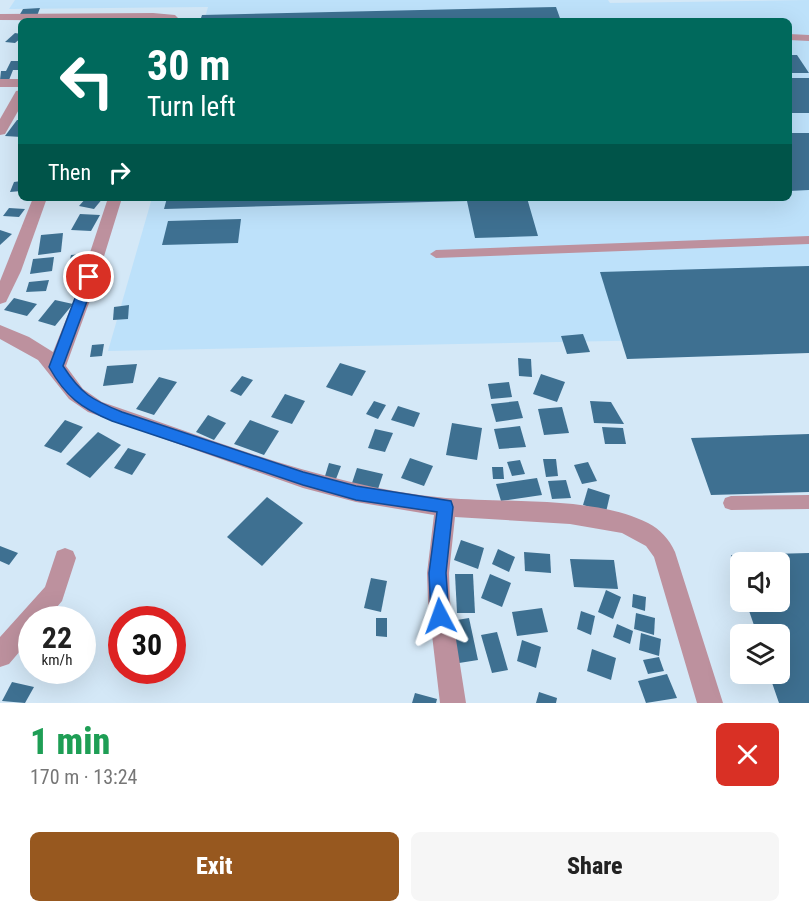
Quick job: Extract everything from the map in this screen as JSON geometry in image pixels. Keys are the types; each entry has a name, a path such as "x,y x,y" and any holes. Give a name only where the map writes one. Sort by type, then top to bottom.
{"street":[{"path":"101,18 166,16 172,18"},
{"path":"0,17 34,18"},
{"path":"0,83 18,83"},
{"path":"0,131 18,99"},
{"path":"0,298 13,271 39,201"},
{"path":"56,367 85,292 114,201"},
{"path":"0,332 43,354 56,367 64,382 80,400 117,417 303,479 356,493 445,507 570,514 622,523 654,539 664,552 710,703"},
{"path":"445,507 438,582 441,631 453,703"},
{"path":"0,655 54,593 65,558"}],"lane":[{"path":"792,37 809,38"},
{"path":"435,254 809,240"},
{"path":"731,503 809,502"}],"shaded area":[{"path":"15,0 608,0 610,3 809,0 809,337 108,351 151,201 792,201 792,18 205,18 208,7 9,9"}],"building":[{"path":"556,7 560,18 201,18 202,15"},
{"path":"40,8 37,16 19,16 23,9"},
{"path":"15,33 18,34 18,40 15,43 5,42"},
{"path":"792,55 797,55 809,73 792,73"},
{"path":"11,61 18,61 18,70 13,70 9,80 0,80 1,71 6,71"},
{"path":"792,78 809,78 809,113 792,113"},
{"path":"17,120 18,120 18,137 5,136"},
{"path":"792,133 809,133 809,190 792,191"},
{"path":"18,181 18,191 10,192 14,182"},
{"path":"83,201 101,201 94,209 79,206"},
{"path":"166,201 467,201 164,209"},
{"path":"467,201 528,201 538,236 475,238"},
{"path":"9,208 25,209 19,217 3,216"},
{"path":"80,214 100,215 91,231 71,230"},
{"path":"241,219 238,243 162,245 168,221"},
{"path":"0,230 12,234 0,245"},
{"path":"63,233 61,252 38,255 41,235"},
{"path":"92,253 89,270 67,272 71,255"},
{"path":"54,257 52,271 30,274 33,259"},
{"path":"809,266 809,353 627,359 600,272"},
{"path":"49,280 46,291 26,292 29,282"},
{"path":"14,298 37,304 27,316 4,310"},
{"path":"55,300 73,304 55,326 38,321"},
{"path":"129,305 128,319 113,320 114,307"},
{"path":"583,334 590,352 567,354 561,336"},
{"path":"104,344 102,356 90,357 92,345"},
{"path":"518,358 531,359 532,377 519,376"},
{"path":"340,363 366,371 352,396 326,387"},
{"path":"137,364 133,383 103,386 107,366"},
{"path":"541,374 565,382 557,402 533,394"},
{"path":"242,376 253,380 241,396 230,391"},
{"path":"159,377 177,382 154,415 136,409"},
{"path":"509,382 512,397 491,399 488,384"},
{"path":"285,394 305,401 292,424 271,417"},
{"path":"374,401 386,405 378,419 366,414"},
{"path":"518,401 523,418 496,422 491,404"},
{"path":"590,401 611,402 624,424 594,423"},
{"path":"398,406 420,413 414,427 391,420"},
{"path":"562,407 569,433 544,435 538,409"},
{"path":"208,415 226,423 214,440 196,432"},
{"path":"65,420 83,427 61,453 44,446"},
{"path":"250,420 279,431 264,455 234,444"},
{"path":"452,423 482,428 477,460 446,455"},
{"path":"520,426 526,447 499,449 494,429"},
{"path":"602,427 623,428 626,444 605,444"},
{"path":"375,429 393,433 385,452 368,448"},
{"path":"98,432 121,445 90,478 66,464"},
{"path":"809,434 809,492 711,495 691,438"},
{"path":"128,448 146,454 132,475 114,468"},
{"path":"410,458 433,466 424,486 401,478"},
{"path":"543,459 556,459 558,476 546,477"},
{"path":"520,460 525,474 512,476 507,462"},
{"path":"588,462 597,481 582,484 574,465"},
{"path":"329,463 341,466 336,479 325,476"},
{"path":"492,467 503,467 504,479 493,479"},
{"path":"357,468 383,474 377,492 351,486"},
{"path":"537,478 542,495 501,501 496,484"},
{"path":"566,480 571,498 552,499 548,481"},
{"path":"588,488 610,495 606,512 583,505"},
{"path":"267,497 303,523 262,566 227,537"},
{"path":"461,540 484,548 478,569 454,560"},
{"path":"0,546 18,553 9,565 0,561"},
{"path":"498,549 515,557 509,572 492,564"},
{"path":"524,552 550,554 551,573 525,571"},
{"path":"790,553 809,553 809,703 779,703 772,684 790,684 790,624 754,624 749,612 790,612"},
{"path":"570,559 614,560 618,589 574,587"},
{"path":"455,574 473,574 475,613 457,613"},
{"path":"490,574 511,583 502,607 481,598"},
{"path":"371,578 387,581 381,612 364,608"},
{"path":"606,590 621,597 613,619 598,612"},
{"path":"633,594 646,597 645,611 632,607"},
{"path":"542,608 548,632 517,636 512,612"},
{"path":"581,611 595,616 591,635 577,629"},
{"path":"636,613 655,618 654,635 634,629"},
{"path":"376,618 387,618 387,637 376,636"},
{"path":"469,618 478,660 459,663 451,621"},
{"path":"617,624 633,631 630,644 613,637"},
{"path":"497,632 508,670 492,673 481,635"},
{"path":"641,633 661,639 659,656 639,650"},
{"path":"522,640 541,647 536,668 517,661"},
{"path":"592,649 616,658 611,680 587,671"},
{"path":"659,657 664,671 648,674 643,660"},
{"path":"667,674 677,698 646,703 638,681"},
{"path":"12,682 34,687 25,703 2,701"},
{"path":"539,692 557,698 556,703 536,703"},
{"path":"415,693 437,699 436,703 412,703"}],"route":[{"path":"89,277 56,367 64,382 80,400 117,417 303,479 356,493 445,507 438,573 440,616"}]}
